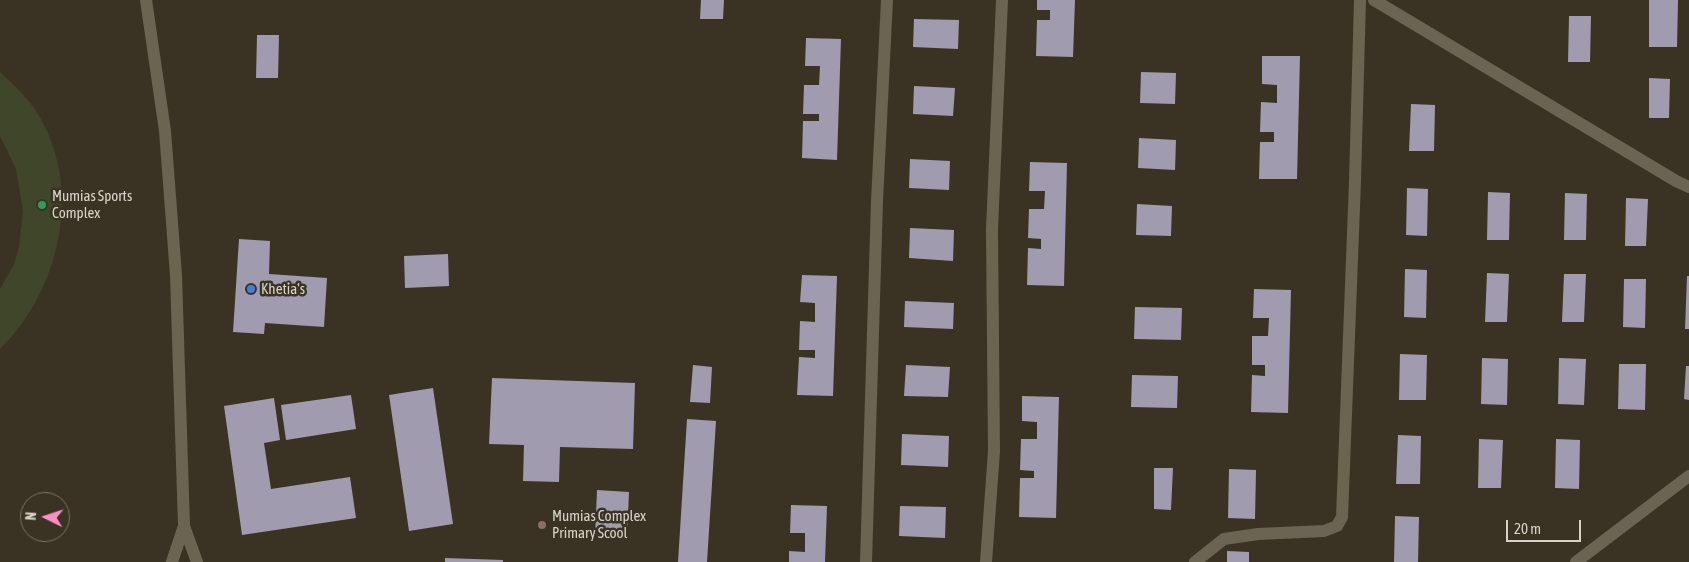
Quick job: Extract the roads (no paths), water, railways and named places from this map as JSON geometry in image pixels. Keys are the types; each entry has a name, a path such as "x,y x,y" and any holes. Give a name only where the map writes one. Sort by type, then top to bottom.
{"street":[{"path":"146,0 165,131 176,275 184,526 197,562"},
{"path":"866,562 877,201 887,0"},
{"path":"986,562 994,451 992,230 1002,0"},
{"path":"1195,562 1224,539 1258,534 1324,531 1337,526 1342,517 1360,0"},
{"path":"1374,0 1689,187"},
{"path":"1576,562 1689,476"},
{"path":"172,562 184,526"}],"place":[{"name":"Mumias Sports Complex","path":"42,205"},
{"name":"Khetia's","path":"251,289"},
{"name":"Mumias Complex Primary Scool","path":"542,525"}]}
